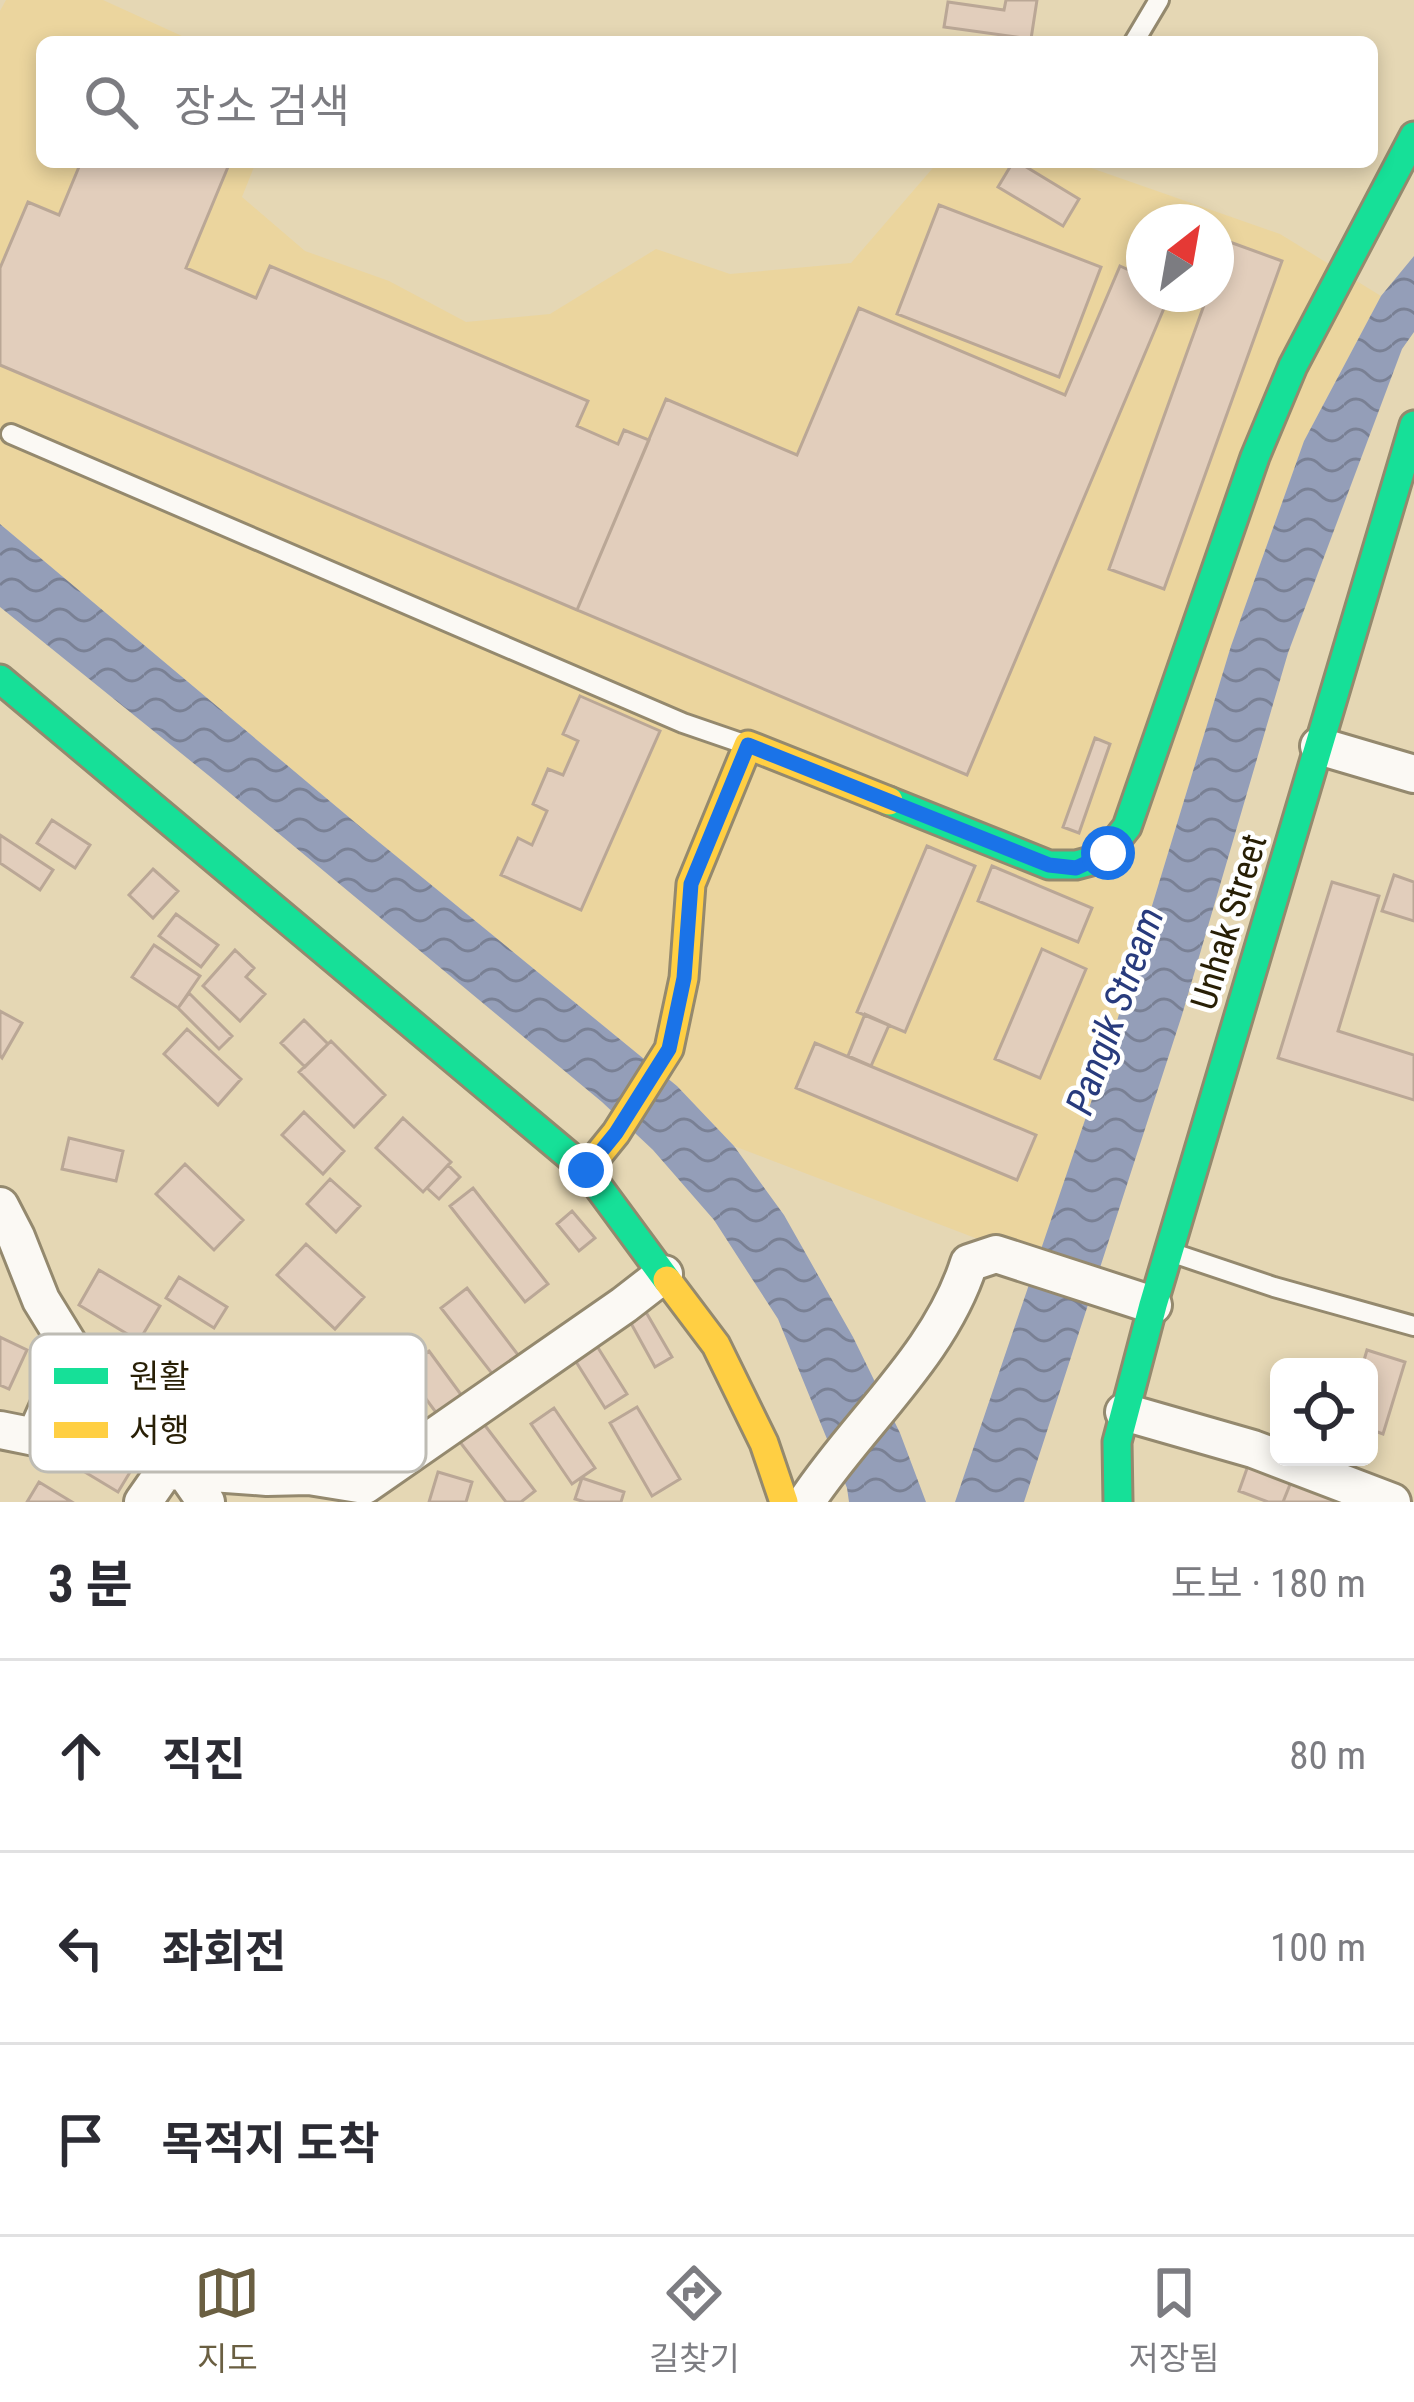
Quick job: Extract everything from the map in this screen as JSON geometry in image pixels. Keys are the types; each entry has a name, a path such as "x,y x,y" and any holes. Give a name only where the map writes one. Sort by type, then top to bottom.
{"street":[{"path":"586,1170 616,1133 669,1049 684,978 691,884 748,745 1049,865 1076,868 1108,853 1127,826 1255,458 1293,366 1414,136"},
{"name":"Unhak Street","path":"1090,1482 1120,1427 1414,425"},
{"path":"0,679 586,1170 716,1345 764,1443 784,1502"},
{"path":"1319,746 1414,774"},
{"path":"0,1206 41,1300 62,1334"},
{"path":"812,1493 893,1392 959,1294 969,1263 996,1254 1153,1305"},
{"path":"426,1442 664,1274"},
{"path":"1120,1427 1253,1450 1392,1502"},
{"name":"Unhak Street","path":"1118,1502 1120,1427"},
{"path":"0,1430 30,1436"},
{"path":"142,1502 164,1472"},
{"path":"185,1472 206,1502"},
{"path":"198,1472 309,1475 365,1485 383,1472"}],"lane":[{"path":"1138,36 1159,0"},
{"path":"11,434 682,723 748,745"},
{"path":"1169,1251 1274,1287 1414,1326"}],"shaded area":[{"path":"6,0 103,0 182,36 36,36 36,168 254,168 242,197 305,251 389,281 466,322 550,314 656,249 730,274 851,263 933,168 1091,168 1194,204 1126,204 1126,312 1234,312 1234,218 1280,234 1381,296 1304,441 1231,646 1103,1067 1038,1262 734,1146 677,1086 0,524 0,11"}],"water":[{"path":"1414,256 1414,332 1402,349 1288,653 1182,1015 1024,1502 955,1502 1103,1067 1231,646 1304,441 1381,296"},
{"path":"0,524 677,1086 734,1146 784,1215 853,1337 900,1433 926,1502 849,1502 778,1319 714,1220 653,1150 602,1102 0,607"}],"building":[{"path":"1006,0 1037,0 1031,36 944,27 948,2 1004,10"},
{"path":"79,168 228,168 186,268 256,298 270,266 588,401 577,426 618,444 624,430 649,440 577,610 0,365 0,268 28,202 59,215"},
{"path":"1009,168 1028,168 1079,199 1063,226 998,187"},
{"path":"939,205 1101,267 1059,377 897,314"},
{"path":"1234,244 1282,261 1164,589 1109,569 1202,312 1234,312"},
{"path":"1120,266 1126,269 1126,312 1162,312 967,775 577,610 666,399 797,455 859,308 1065,395"},
{"path":"580,696 660,731 581,910 501,875 518,838 532,845 547,811 533,804 548,769 563,775 578,741 563,734"},
{"path":"1095,738 1110,744 1079,833 1063,827"},
{"path":"52,820 90,845 75,868 37,843"},
{"path":"0,835 53,870 40,890 0,863"},
{"path":"927,846 975,866 905,1032 857,1012"},
{"path":"992,866 1092,908 1078,942 978,901"},
{"path":"153,869 178,891 153,918 129,895"},
{"path":"1394,875 1414,882 1414,921 1382,911"},
{"path":"1332,882 1379,896 1338,1031 1414,1055 1414,1100 1278,1058"},
{"path":"176,914 218,945 201,967 159,936"},
{"path":"154,945 200,976 178,1008 132,977"},
{"path":"1042,949 1086,969 1040,1078 995,1059"},
{"path":"235,950 254,968 246,977 265,994 240,1021 203,986"},
{"path":"189,993 232,1036 219,1049 178,1008"},
{"path":"0,1011 22,1023 2,1058 0,1056"},
{"path":"865,1014 889,1025 871,1066 848,1056"},
{"path":"304,1020 328,1044 305,1067 281,1043"},
{"path":"187,1029 241,1079 218,1105 164,1054"},
{"path":"331,1041 385,1095 354,1127 299,1072"},
{"path":"815,1043 1036,1135 1017,1180 796,1088"},
{"path":"304,1112 344,1151 323,1174 282,1135"},
{"path":"403,1118 451,1162 423,1192 376,1148"},
{"path":"69,1138 123,1151 116,1181 62,1169"},
{"path":"185,1164 243,1220 214,1250 156,1194"},
{"path":"448,1165 460,1177 439,1199 427,1188"},
{"path":"330,1179 360,1206 336,1232 307,1204"},
{"path":"473,1188 548,1284 525,1302 450,1206"},
{"path":"572,1211 595,1238 579,1251 557,1224"},
{"path":"306,1244 364,1297 335,1329 277,1275"},
{"path":"99,1270 160,1306 143,1334 127,1334 79,1305"},
{"path":"179,1277 227,1307 214,1328 166,1298"},
{"path":"467,1288 522,1360 497,1380 441,1308"},
{"path":"643,1307 672,1357 655,1367 627,1316"},
{"path":"590,1335 627,1394 605,1408 568,1349"},
{"path":"0,1337 27,1350 9,1389 0,1385"},
{"path":"1367,1350 1405,1362 1383,1434 1378,1432 1378,1358 1365,1358"},
{"path":"429,1351 465,1400 440,1418 426,1399"},
{"path":"637,1407 680,1479 652,1496 610,1423"},
{"path":"554,1408 595,1468 572,1484 531,1424"},
{"path":"477,1415 535,1491 521,1502 506,1502 453,1433"},
{"path":"1250,1460 1293,1477 1283,1502 1268,1502 1239,1491"},
{"path":"85,1472 130,1472 118,1492"},
{"path":"438,1472 472,1482 466,1502 429,1502"},
{"path":"1293,1477 1342,1502 1283,1502"},
{"path":"582,1478 624,1492 621,1502 575,1499"},
{"path":"39,1482 72,1502 27,1502"}],"traffic: fast":[{"path":"889,801 1049,865 1095,860 1127,827 1255,457 1293,366 1414,136"},
{"path":"1118,1502 1117,1442 1153,1305 1414,425"},
{"path":"0,679 586,1170 667,1280"}],"traffic: slow":[{"path":"586,1170 616,1133 669,1049 684,978 691,884 748,745 889,801"},
{"path":"667,1280 716,1345 764,1443 784,1502"}],"route":[{"path":"586,1170 616,1133 669,1049 684,978 691,884 748,745 1049,865 1076,868 1108,853"}],"water label":[{"name":"Pangik Stream","path":"1115,1011"}]}
